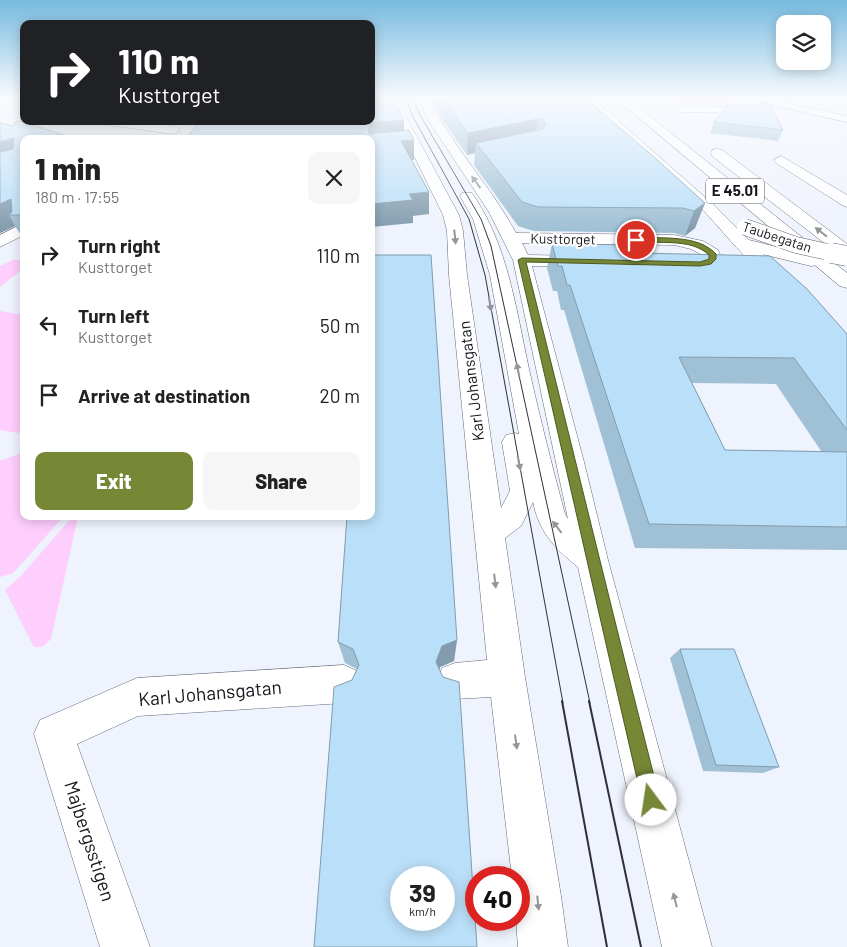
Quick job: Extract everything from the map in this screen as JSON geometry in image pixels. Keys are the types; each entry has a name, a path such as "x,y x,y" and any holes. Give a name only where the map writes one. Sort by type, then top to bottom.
{"main road":[{"name":"Karl Johansgatan","path":"406,142 451,215 455,231 458,275 489,533 543,947"},
{"path":"427,142 469,219 486,284 524,492 512,517 489,533"},
{"path":"436,142 481,219 491,246 551,519 570,543 592,560"},
{"path":"452,142 467,161 522,260 571,462 592,560 687,947"},
{"path":"636,142 710,209 744,236 795,286 800,272 811,261"},
{"name":"E 45.01","path":"675,142 847,282"},
{"name":"E 45.01","path":"705,144 847,255"},
{"path":"781,160 847,202"},
{"path":"0,242 20,230"},
{"name":"Taubegatan","path":"744,236 847,255"},
{"name":"Taubegatan","path":"744,236 770,252 847,267"},
{"name":"Kusttorget","path":"511,238 674,240 697,245 712,254 713,259 708,263 662,263"},
{"name":"Taubegatan","path":"811,261 825,257 847,255"},
{"name":"Kusttorget","path":"522,260 604,262"},
{"path":"455,681 507,677"},
{"name":"Karl Johansgatan","path":"54,734 137,696 344,684"},
{"name":"Majbergsstigen","path":"54,734 125,947"}],"shaded area":[{"path":"15,259 20,261 20,271 0,287 0,266"},
{"path":"0,311 20,314 20,432 0,430"},
{"path":"20,454 20,520 60,520 16,570 11,574 0,577 0,461"},
{"path":"70,520 77,520 51,639 42,647 34,647 5,590 20,577"}],"building":[{"path":"14,142 20,142 20,215 9,215 12,212 11,199 0,204 0,152 13,149"},
{"path":"375,142 402,142 429,192 409,194 413,200 375,204"},
{"path":"637,142 705,203 694,211 683,208 538,207 522,202 476,143"},
{"path":"552,244 649,245 638,253 770,256 807,289 847,334 847,430 794,358 679,357 725,450 847,452 847,527 649,524 570,285 567,285 562,266 558,266"},
{"path":"375,255 431,255 457,640 442,646 436,662 443,677 459,682 471,866 465,866 465,931 476,931 477,947 314,947 334,687 352,680 359,665 353,649 338,642 347,520 375,520"},
{"path":"680,649 734,649 779,767 716,765"}],"tram line":[{"path":"427,142 469,219 485,275 563,703"},
{"path":"436,142 481,219 491,246 590,703"},
{"path":"562,701 607,947"},
{"path":"589,701 641,947"}],"route":[{"path":"636,240 688,242 707,249 712,254 713,259 708,263 700,264 522,260 571,462 592,560 651,800"}]}
